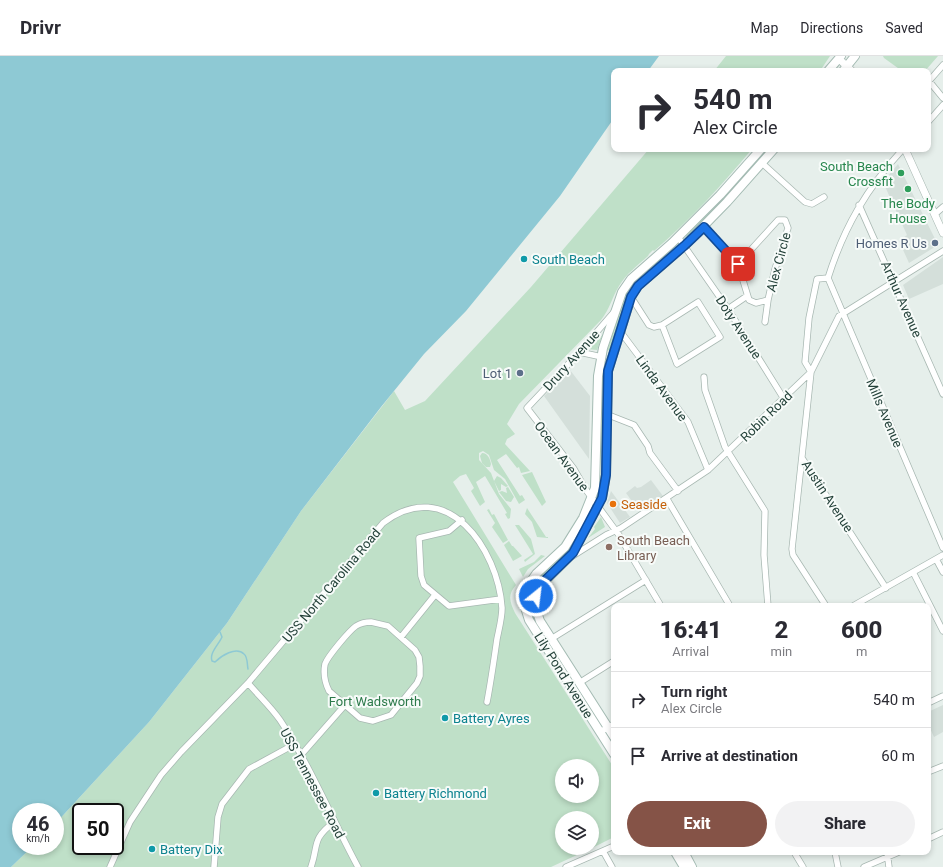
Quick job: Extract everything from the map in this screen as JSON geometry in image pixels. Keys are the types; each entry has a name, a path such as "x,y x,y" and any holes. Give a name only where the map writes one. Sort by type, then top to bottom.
{"main road":[{"path":"848,68 855,56"},
{"path":"831,68 840,57"},
{"path":"592,498 596,478 598,382 602,357 622,292 628,282 678,238 720,195 758,152"},
{"path":"566,560 579,542 602,498 605,480 608,371 631,297 638,286 704,227 771,152"},
{"name":"Lily Pond Avenue","path":"592,498 565,547 532,578 524,594 524,608 529,620 611,749"},
{"name":"Lily Pond Avenue","path":"566,560 543,582 536,596 536,613 579,683 611,726"},
{"path":"678,855 684,867"},
{"path":"686,855 692,867"}],"street":[{"path":"840,57 846,68"},
{"path":"931,79 943,65"},
{"path":"931,83 943,98"},
{"path":"931,119 943,105"},
{"path":"811,372 805,362 809,318 816,279 828,278 841,240 860,205 886,168 901,152"},
{"path":"905,152 943,233"},
{"path":"762,163 805,202 812,204 824,197"},
{"name":"Arthur Avenue","path":"860,205 943,394"},
{"path":"935,214 943,208"},
{"name":"Alex Circle","path":"738,264 778,220 785,220 788,228 775,269 765,322"},
{"name":"Alex Circle","path":"704,227 738,264 749,300 756,304 768,300"},
{"name":"Doty Avenue","path":"678,238 728,309 784,399"},
{"name":"Robin Road","path":"566,560 667,499 708,470 729,452 811,372 837,318 842,313 895,282 943,251"},
{"name":"Mills Avenue","path":"828,278 943,548"},
{"name":"Alex Circle","path":"728,309 747,296"},
{"path":"631,297 650,325 654,327 662,325 698,302 720,337 677,364 662,325"},
{"name":"Drury Avenue","path":"527,408 615,311"},
{"name":"Linda Avenue","path":"620,331 688,422 708,470"},
{"path":"579,352 602,357"},
{"name":"Austin Avenue","path":"811,372 802,458 886,588"},
{"path":"704,378 705,390 729,452 765,511 764,555 768,603"},
{"name":"Ocean Avenue","path":"527,408 574,469 592,498 616,531 659,603"},
{"path":"606,414 634,425 648,446 650,453 678,491"},
{"path":"802,458 792,552 824,603"},
{"path":"667,499 728,603"},
{"name":"USS North Carolina Road","path":"110,867 130,822 162,775 181,752 248,683 383,523 407,510 426,507 444,511 462,520 470,529 490,561 498,582 502,611 487,702"},
{"path":"462,520 449,531 421,537 419,540 422,580 424,585 449,606 501,598"},
{"path":"858,603 943,555"},
{"path":"936,559 943,572"},
{"path":"913,572 929,603"},
{"path":"551,639 646,580"},
{"path":"401,637 435,595"},
{"path":"931,607 943,631"},
{"path":"378,622 388,626 415,650 419,657 420,676 417,683 392,714 373,721 364,720 345,705 329,691 326,686 325,666 327,660 352,629 360,624 378,622"},
{"path":"579,683 611,663"},
{"name":"USS Tennessee Road","path":"248,683 270,707 295,744 358,867"},
{"path":"931,702 943,696"},
{"path":"301,755 345,705"},
{"path":"600,732 611,726"},
{"path":"214,867 218,817 222,804 243,774 249,769 295,744"},
{"path":"931,771 943,766"},
{"path":"311,867 315,843 324,830 334,822"},
{"path":"931,838 943,832"},
{"path":"566,867 611,847"},
{"path":"603,851 612,867"},
{"path":"796,855 803,867"},
{"path":"836,855 838,867"},
{"path":"864,867 886,855"},
{"path":"888,855 889,867"}],"shaded area":[{"path":"898,164 938,245 909,263 899,241 907,235 883,182"},
{"path":"943,257 943,284 909,299 903,285"},
{"path":"570,370 590,396 589,459 544,396"},
{"path":"651,480 663,496 639,511 626,493 635,486 637,488 641,487"},
{"path":"611,491 630,517 620,523 607,503"},
{"path":"943,705 943,732 934,737 931,730 931,711"}],"green space":[{"path":"726,56 830,56 822,68 716,68"},
{"path":"883,56 938,56 928,68 898,68"},
{"name":"Fort Wadsworth","path":"646,152 749,152 693,215 654,251 653,250 629,274 614,294 607,312 601,320 519,404 507,424 515,434 507,439 505,444 530,471 521,473 519,467 517,468 506,454 497,460 520,496 522,495 525,500 519,504 505,479 494,470 489,455 483,451 479,453 479,460 491,473 499,494 511,509 510,518 508,519 505,514 507,513 485,476 476,482 485,502 480,506 471,491 474,488 466,474 460,476 453,482 516,585 510,595 515,613 611,763 611,838 599,844 599,811 555,811 555,855 577,855 551,867 11,867 24,855 64,855 64,814 72,806 72,855 124,855 124,803 74,803 149,722 227,623 301,511 394,391 405,410 425,401 531,287"},
{"path":"762,152 766,152 732,192 688,236 685,236"},
{"path":"674,245 676,245 677,248 627,298 610,350 607,351 623,298 632,283"},
{"path":"599,335 602,336 597,350 587,349"},
{"path":"603,366 605,367 603,478 599,493 601,468 599,404"},
{"path":"482,453 486,454 490,460 490,467 486,467 482,463 480,456"},
{"path":"532,472 546,502 542,506 522,475"},
{"path":"497,476 501,478 508,486 506,487 501,484 501,490 499,491 494,481"},
{"path":"508,487 514,497 511,502 506,501 499,492 502,491 507,493 506,488"},
{"path":"527,508 548,538 537,537 532,522 525,514"},
{"path":"489,509 492,515 494,514 508,540 503,543 492,527 495,523 487,510"},
{"path":"590,510 579,534 568,552 537,583 532,590 530,598 531,608 536,620 602,724 600,725 534,623 527,606 528,591"},
{"path":"601,517 605,527 588,538 595,529 594,527"},
{"path":"515,525 519,525 531,539 535,554 525,562 524,560 533,554"},
{"path":"509,541 522,556 513,561 504,545"},
{"path":"541,555 545,556 528,569 523,577 519,569 534,562"}],"water":[{"path":"0,56 659,56 650,68 611,68 611,122 560,196 466,311 424,354 381,407 301,511 227,623 149,722 74,803 72,803 72,806 64,814 64,803 12,803 12,855 24,855 11,867 0,867"}],"waterway":[{"path":"220,632 222,637 213,652 211,658 212,661 215,662 221,657 233,651 237,651 241,652 246,657 248,669"}],"place":[{"name":"South Beach Crossfit","path":"901,173"},
{"name":"The Body House","path":"908,189"},
{"name":"Homes R Us","path":"935,243"},
{"name":"South Beach","path":"524,259"},
{"name":"Lot 1","path":"520,373"},
{"name":"Seaside","path":"613,504"},
{"name":"South Beach Library","path":"609,547"},
{"name":"Battery Ayres","path":"445,718"},
{"name":"Battery Richmond","path":"376,793"},
{"name":"Battery Dix","path":"152,849"}],"route":[{"path":"536,596 539,587 548,576 573,553 602,498 606,475 608,371 629,301 634,292 704,227 738,264"}]}
